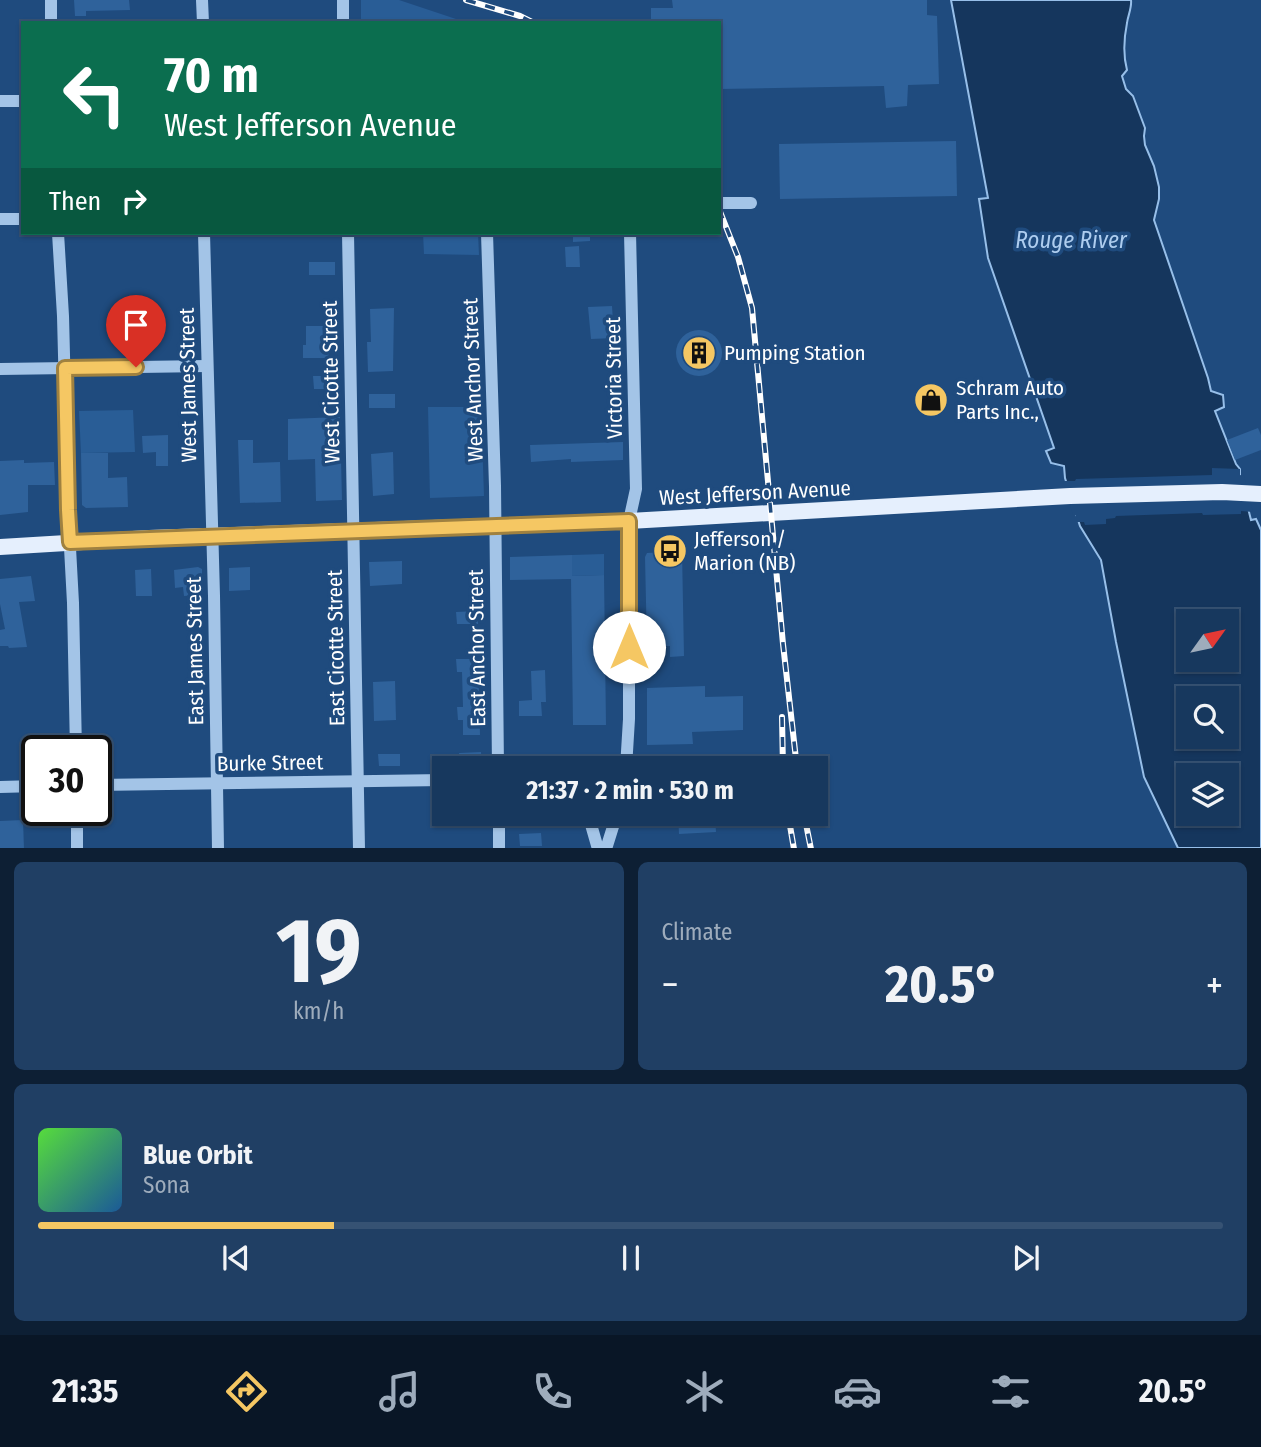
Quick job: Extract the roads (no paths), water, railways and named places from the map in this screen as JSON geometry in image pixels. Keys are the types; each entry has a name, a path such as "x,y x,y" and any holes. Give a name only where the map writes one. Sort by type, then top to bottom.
{"main road":[{"name":"West Jefferson Avenue","path":"0,547 212,536 629,521 1070,496 1257,493"}],"street":[{"path":"51,0 51,21"},
{"path":"202,0 202,21"},
{"path":"343,0 343,21"},
{"path":"0,101 21,101"},
{"path":"721,203 751,203"},
{"path":"0,219 21,219"},
{"path":"58,235 65,368 76,735"},
{"name":"West James Street","path":"204,235 212,536"},
{"name":"West Cicotte Street","path":"348,235 354,531"},
{"name":"West Anchor Street","path":"488,235 495,526"},
{"name":"Victoria Street","path":"627,756 629,521 636,489 630,235"},
{"path":"0,369 207,366"},
{"name":"East Anchor Street","path":"495,526 498,756"},
{"name":"East Cicotte Street","path":"354,531 359,848"},
{"name":"East James Street","path":"212,536 218,848"},
{"name":"Burke Street","path":"112,785 432,780"},
{"path":"0,787 21,786"},
{"path":"77,826 77,848"},
{"path":"499,826 499,848"},
{"path":"591,826 598,848"},
{"path":"606,848 613,826"}],"water":[{"name":"Rouge River","path":"951,0 1131,0 1125,41 1127,70 1122,76 1145,128 1145,145 1159,187 1154,220 1211,391 1223,395 1224,407 1215,411 1240,469 1251,520 1256,519 1261,530 1261,848 1178,848 1144,777 1101,560 1080,526 1065,478 1064,466 1051,463 1046,451 1054,448 988,258 979,199 988,198"}],"railway":[{"path":"466,0 530,21"},
{"path":"721,214 738,257 752,308 796,756"},
{"path":"782,717 783,756"},
{"path":"790,826 794,848"},
{"path":"806,826 811,848"}],"place":[{"name":"Pumping Station","path":"699,353"},
{"name":"Schram Auto Parts Inc.,","path":"931,400"},
{"name":"Jefferson / Marion (NB)","path":"670,551"}]}
